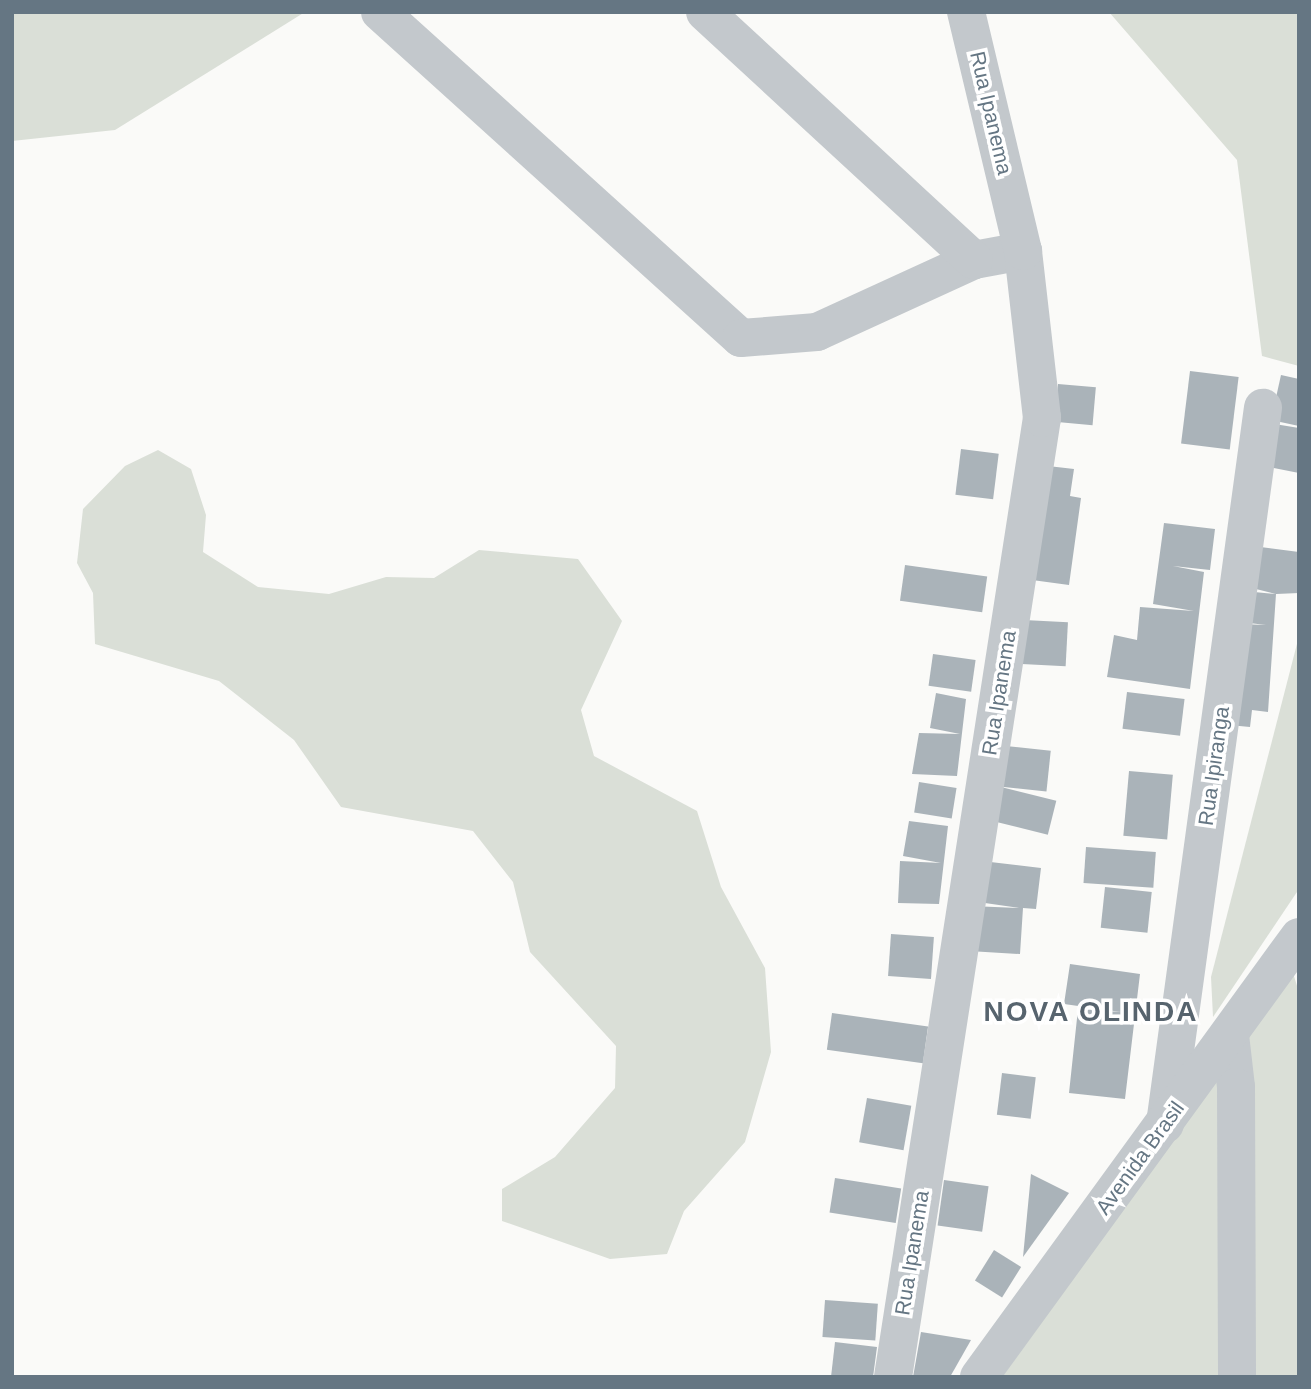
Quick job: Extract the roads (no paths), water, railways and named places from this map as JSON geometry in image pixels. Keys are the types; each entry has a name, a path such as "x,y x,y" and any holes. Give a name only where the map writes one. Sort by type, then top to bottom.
{"street":[{"path":"380,12 741,338 817,332 974,260 1023,251"},
{"path":"705,12 974,260"},
{"name":"Rua Ipanema","path":"893,1377 1042,418 1023,251 966,12"},
{"name":"Rua Ipiranga","path":"1165,1124 1263,408"},
{"name":"Avenida Brasil","path":"990,1370 1299,937"},
{"path":"1230,1035 1236,1087 1237,1377"}],"district":[{"name":"NOVA OLINDA","path":"1091,1012"}]}
